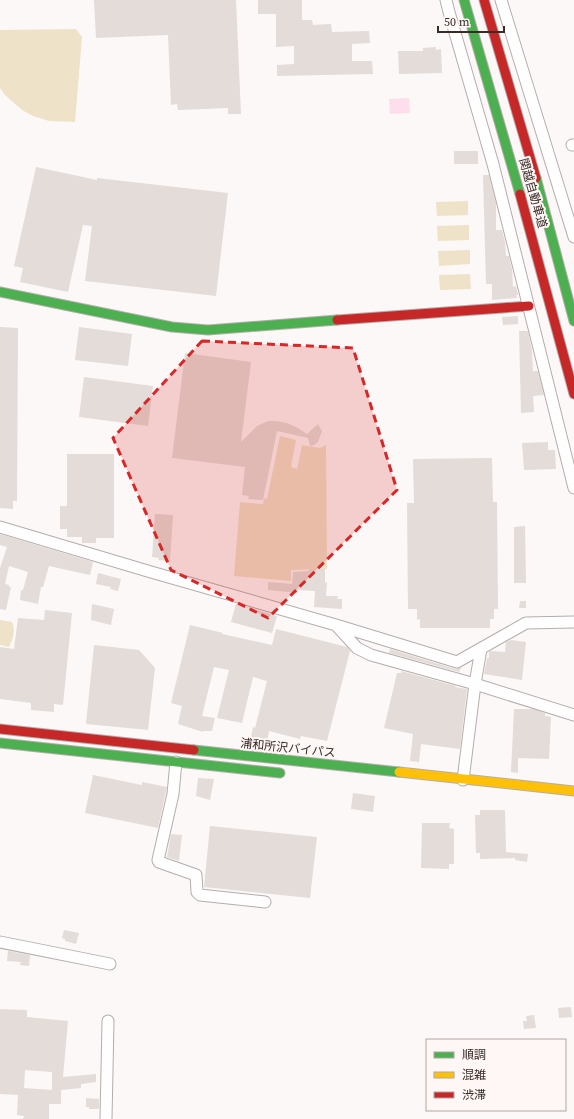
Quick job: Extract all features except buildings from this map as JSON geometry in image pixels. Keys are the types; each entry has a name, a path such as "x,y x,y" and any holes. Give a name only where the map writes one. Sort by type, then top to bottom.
{"main road":[{"name":"関越自動車道","path":"464,0 507,144 574,394"},
{"name":"関越自動車道","path":"484,0 525,137 574,321"},
{"path":"0,292 165,326 208,330 529,306"},
{"name":"浦和所沢バイパス","path":"0,729 574,791"},
{"path":"0,743 290,774"}],"street":[{"path":"446,0 493,164 574,488"},
{"path":"501,0 574,238"},
{"path":"0,527 336,625 457,662 526,623 574,622"},
{"path":"336,625 357,648 370,655 475,684 574,715"},
{"path":"463,780 481,649"},
{"path":"176,762 173,794 158,860 159,862 196,875 197,892 200,895 265,902"},
{"path":"0,942 110,964"},
{"path":"106,1119 108,1021"}],"highlighted area":[{"path":"202,341 353,348 397,490 268,618 171,570 113,438"}],"shaded area":[{"path":"76,29 82,37 75,122 49,121 33,116 22,110 5,95 0,88 0,30"},
{"path":"409,98 410,113 390,114 389,99"},
{"path":"468,201 468,215 437,216 436,202"},
{"path":"469,225 469,240 438,241 437,226"},
{"path":"470,250 470,264 439,266 438,251"},
{"path":"470,274 471,289 440,290 439,275"},
{"path":"280,436 296,440 291,467 297,469 302,445 320,448 326,445 327,569 291,570 291,581 234,576 240,502 263,504 264,498 267,499"},
{"path":"0,620 12,622 14,628 14,634 9,647 0,645"}],"traffic: fast":[{"path":"464,0 520,194"},
{"path":"536,178 574,321"},
{"path":"0,292 172,327 208,330 337,320"},
{"path":"0,743 280,773"},
{"path":"194,750 399,772"}],"traffic: slow":[{"path":"399,772 574,791"}],"traffic: jam":[{"path":"484,0 536,178"},
{"path":"520,194 574,394"},
{"path":"337,320 529,306"},
{"path":"0,729 194,750"}]}
